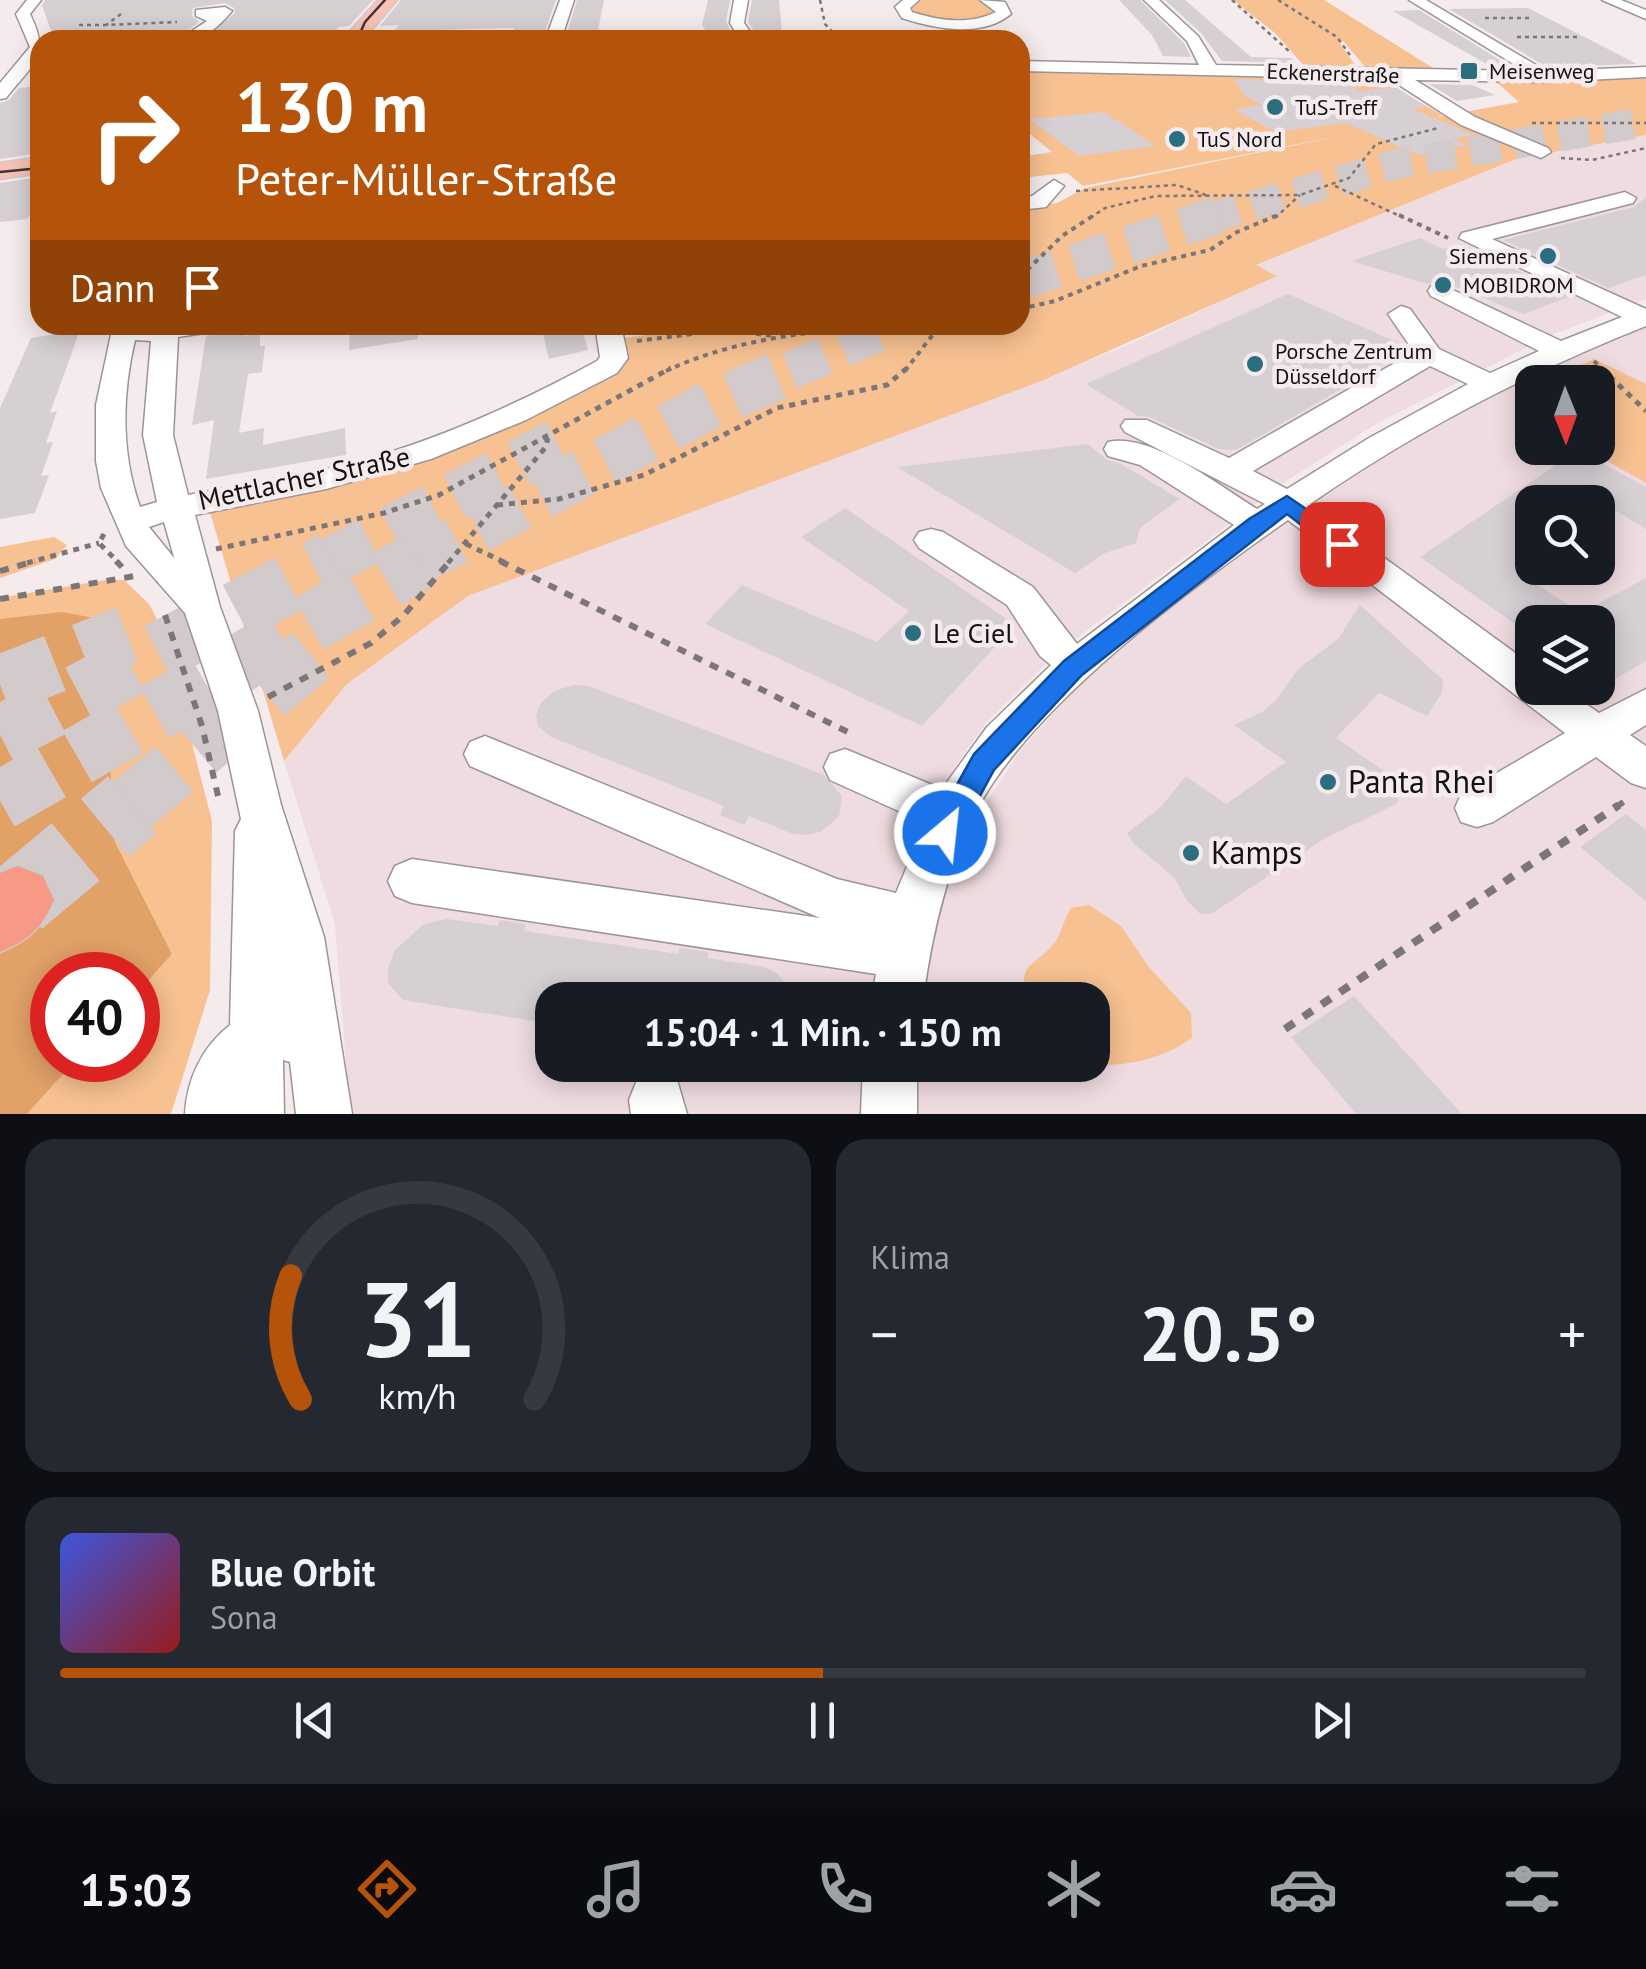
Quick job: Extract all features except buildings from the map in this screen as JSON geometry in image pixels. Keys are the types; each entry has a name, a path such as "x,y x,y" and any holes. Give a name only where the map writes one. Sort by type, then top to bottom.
{"main road":[{"path":"366,30 388,0"},
{"path":"3,170 30,169"}],"street":[{"path":"556,30 567,0"},
{"path":"741,0 737,23 742,30"},
{"path":"912,0 902,7 908,15 955,30"},
{"path":"966,30 1004,14 1000,5 986,0"},
{"path":"1151,0 1220,73"},
{"path":"1416,0 1484,37 1545,78"},
{"path":"1609,0 1646,15"},
{"path":"200,30 215,20"},
{"path":"19,49 30,48"},
{"path":"5,89 30,57"},
{"path":"1570,59 1599,76"},
{"path":"1610,59 1641,73"},
{"name":"Eckenerstraße","path":"1030,66 1545,78 1641,73"},
{"path":"1394,75 1468,120 1541,152"},
{"path":"5,89 30,84"},
{"path":"1030,203 1038,202 1054,186"},
{"path":"1625,198 1470,238 1635,321"},
{"path":"1462,256 1635,321"},
{"path":"1440,291 1566,349"},
{"path":"1401,314 1429,355 1490,384"},
{"path":"904,958 936,851 984,762 1077,664 1272,514 1387,440 1490,384 1635,321"},
{"path":"123,335 110,388 115,489 139,540 202,607"},
{"path":"165,335 158,435 202,607 238,711 240,805 255,920 256,1114"},
{"name":"Mettlacher Straße","path":"130,522 177,506 350,473 411,456 518,413 607,368 614,358 611,335"},
{"path":"1230,470 1429,355"},
{"path":"1272,514 1230,470 1128,437 1151,458 1272,514 1515,674"},
{"path":"931,540 1020,596 1054,646 1077,664"},
{"path":"1558,705 1645,772"},
{"path":"1477,808 1646,705"},
{"path":"850,751 954,815"},
{"path":"484,754 834,901 904,958"},
{"path":"240,805 300,937 324,1114"},
{"path":"412,881 904,958"},
{"path":"213,1114 218,1078 232,1056 257,1040 286,1034 304,1036 316,1048"},
{"path":"889,1114 890,1082"}],"path":[{"path":"820,0 825,24 831,30"},
{"path":"1232,0 1295,57"},
{"path":"1278,0 1337,37 1350,55"},
{"path":"106,24 121,14"},
{"path":"79,25 215,20"},
{"path":"1484,37 1580,37"},
{"path":"1030,267 1062,236 1105,208 1156,196 1300,195 1349,178 1376,144 1389,138 1468,120 1604,126 1646,123"},
{"path":"1541,152 1587,161 1646,148"},
{"path":"1054,186 1082,192 1165,186 1206,194"},
{"path":"1030,307 1056,301 1142,266 1210,250 1236,232 1273,220 1300,195"},
{"path":"762,335 777,337"},
{"path":"232,543 395,512 476,477 636,384 684,362 794,335"},
{"path":"497,505 558,499 605,488 644,475 777,408 887,385 904,372 932,335"},
{"path":"1566,349 1584,352 1646,411"},
{"path":"274,694 371,643 404,615 545,448 550,436"},
{"path":"0,571 100,543"},
{"path":"466,544 850,751"},
{"path":"0,599 132,576 145,587"},
{"path":"158,598 202,726 240,805"},
{"path":"1285,1029 1645,772"}],"shaded area":[{"path":"922,0 979,0 999,13 955,21 911,13 909,6"},
{"path":"1233,0 1324,0 1438,71 1367,69 1343,41 1339,42 1358,69 1306,68 1276,34"},
{"path":"1030,70 1362,78 1384,82 1442,115 1437,117 1519,102 1496,82 1646,77 1646,135 1516,159 1256,265 1277,276 1041,381 468,596 347,684 284,761 209,509 361,478 438,456 620,369 628,355 624,338 1030,335 1030,207 1057,203 1085,188 1340,136 1083,186 1067,173 1030,177 1030,155 1052,152 1030,134"},
{"path":"1646,135 1646,299 1549,336 1376,424 1288,480 1057,653 986,723 929,803 891,906 880,982 535,982 535,1082 870,1082 872,1114 350,1114 335,924 284,761 347,684 468,596 1126,346 1276,275 1254,266 1516,159"},
{"path":"1646,323 1646,1114 906,1114 905,1082 1110,1082 1110,982 918,982 960,843 1020,751 1073,691 1185,594 1284,517 1484,393 1515,380 1515,465 1615,465 1615,365 1549,365"},
{"path":"1594,359 1606,365 1581,365"},
{"path":"1615,369 1646,384 1646,483 1614,465"},
{"path":"54,537 67,545 55,559 0,578 0,547"},
{"path":"124,580 149,604 163,631 212,821 210,990 171,1114 27,1114 56,1082 160,1082 160,967 172,954 115,842 105,681 110,621 0,646 0,598"},
{"path":"62,612 110,621 105,681 115,842 172,954 160,967 160,952 30,952 30,1082 56,1082 27,1114 0,1114 0,619"},
{"path":"1089,905 1121,926 1148,966 1191,1013 1192,1038 1145,1060 1110,1064 1110,982 1024,982 1029,967 1055,942 1071,908"}],"tunnel":[{"path":"1209,218 1401,163 1646,122"},
{"path":"1209,218 1218,215"},
{"path":"1030,278 1209,218"},
{"path":"790,371 873,335"},
{"path":"414,563 712,404 796,368"},
{"path":"327,563 557,443"},
{"path":"0,735 332,561"},
{"path":"0,801 418,561"},
{"path":"0,685 127,635"},
{"path":"129,807 324,644"},
{"path":"18,900 132,805"}],"tram line":[{"path":"361,30 385,0"},
{"path":"0,172 30,169"}],"place":[{"name":"Meisenweg","path":"1469,71"},
{"name":"TuS-Treff","path":"1275,107"},
{"name":"TuS Nord","path":"1177,139"},
{"name":"Siemens","path":"1548,256"},
{"name":"MOBIDROM","path":"1443,285"},
{"name":"Porsche Zentrum Düsseldorf","path":"1255,364"},
{"name":"Le Ciel","path":"913,633"},
{"name":"Panta Rhei","path":"1328,782"},
{"name":"Kamps","path":"1191,853"}],"route":[{"path":"945,833 984,762 1073,668 1257,524 1287,503 1342,544"}]}
